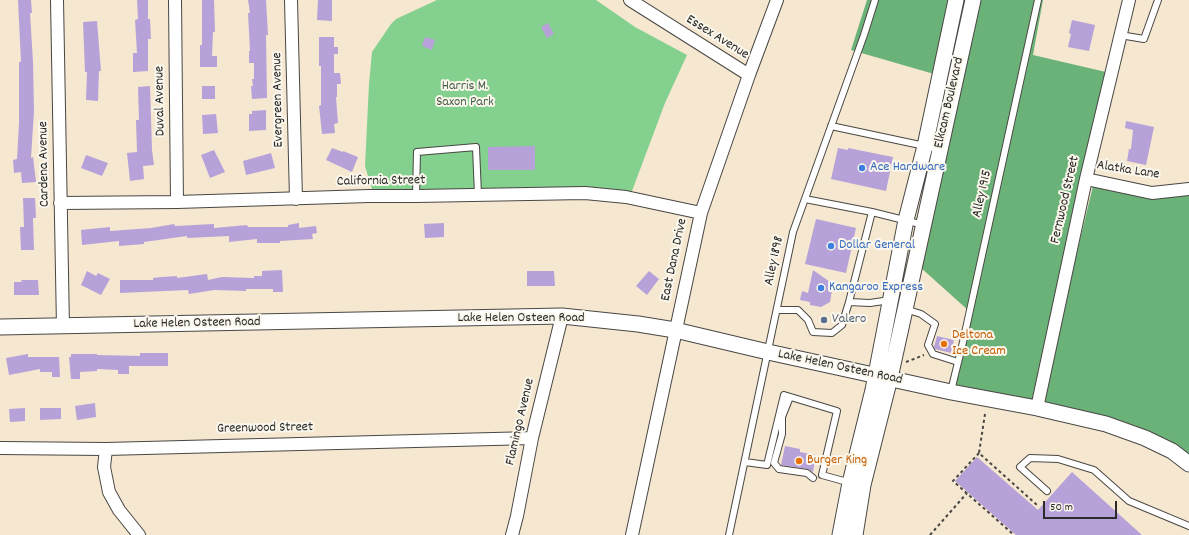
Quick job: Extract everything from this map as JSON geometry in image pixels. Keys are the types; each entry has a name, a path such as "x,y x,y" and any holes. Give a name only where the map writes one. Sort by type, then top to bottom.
{"street":[{"name":"Cardena Avenue","path":"57,0 63,327"},
{"name":"Duval Avenue","path":"174,0 177,202"},
{"name":"Evergreen Avenue","path":"291,0 296,199"},
{"name":"Essex Avenue","path":"630,0 749,75"},
{"name":"East Dana Drive","path":"632,535 701,213 749,75 778,0"},
{"name":"Elkcam Boulevard","path":"840,535 890,378 901,301 906,220 925,146 956,0"},
{"name":"Elkcam Boulevard","path":"854,535 857,484 875,375 901,301 924,225 939,149 973,0"},
{"name":"Fernwood Street","path":"1036,408 1086,179 1129,0"},
{"name":"Alatka Lane","path":"1086,179 1152,193 1189,189"},
{"name":"California Street","path":"60,202 177,202 369,196 585,193 626,197 701,213"},
{"name":"Lake Helen Osteen Road","path":"0,327 63,327 562,316 638,324 675,330 951,392 1036,408 1106,424 1145,438 1172,451 1189,464"},
{"name":"Flamingo Avenue","path":"512,535 532,438 562,316"},
{"name":"Greenwood Street","path":"0,448 106,448 532,438"},
{"path":"106,448 104,467 109,492 118,510 139,535"}],"lane":[{"name":"Alley 1898","path":"729,535 793,232 875,0"},
{"name":"Alley 1915","path":"951,392 1038,0"},
{"path":"1120,35 1144,39 1158,0"},
{"path":"831,126 939,149"},
{"path":"416,196 417,152 476,147 478,195"},
{"path":"805,199 872,212 924,225"},
{"path":"776,310 798,310 808,320 813,332 832,333 842,325 872,212"},
{"path":"849,302 870,303 901,301 935,324 928,345 932,354 958,362"},
{"path":"767,465 784,395 837,411 822,476"},
{"path":"790,397 782,417 782,434 774,463 779,469 808,473 813,478"},
{"path":"1047,491 1020,467 1030,458 1058,459 1094,470 1129,501 1189,526"},
{"path":"745,462 767,465 772,470 813,478 822,476 857,484"}],"path":[{"path":"901,364 924,355"},
{"path":"985,414 979,453 953,481 1014,535"},
{"path":"979,453 1037,504"},
{"path":"930,535 967,493"}],"green space":[{"name":"Harris M. Saxon Park","path":"437,0 596,0 635,27 687,55 665,103 632,191 556,189 373,192 365,166 372,52 396,19"},
{"path":"867,0 951,0 934,74 851,50"},
{"path":"979,0 1043,0 1033,55 1106,72 1081,173 1032,402 953,387 969,311 920,267"},
{"path":"1093,186 1189,195 1189,458 1043,404 1069,285"}],"building":[{"path":"18,0 31,0 32,13 30,13 34,111 31,158 33,157 36,182 22,183 21,172 14,173 13,160 17,159 19,123 19,62 21,62"},
{"path":"137,0 148,0 148,19 150,19 151,39 148,39 148,71 133,72 133,53 137,53 135,20 138,19"},
{"path":"202,0 214,0 215,32 213,32 212,56 217,56 217,67 200,67 200,45 202,45"},
{"path":"248,0 266,0 268,35 266,35 267,98 252,99 251,86 253,86 252,79 254,79 254,63 249,63 250,51 248,13 250,13"},
{"path":"318,0 332,0 332,21 317,20"},
{"path":"1072,20 1095,25 1089,51 1068,47"},
{"path":"97,21 101,71 99,71 98,101 86,100 87,72 85,72 83,22"},
{"path":"548,23 554,34 547,38 541,27"},
{"path":"319,37 334,37 334,47 338,47 338,54 334,54 334,73 340,73 341,84 337,84 336,97 338,123 334,124 335,133 322,134 319,106 321,105 321,66 319,66"},
{"path":"425,37 435,40 432,50 422,46"},
{"path":"150,86 152,150 154,165 143,166 144,179 130,181 127,153 137,152 136,120 139,120 138,87"},
{"path":"202,86 215,86 215,99 202,99"},
{"path":"266,110 266,130 249,131 249,114 252,114 252,111"},
{"path":"216,114 218,133 203,134 202,115"},
{"path":"1126,121 1154,127 1146,165 1127,161 1129,149 1131,149 1133,130 1125,128"},
{"path":"535,146 535,170 488,170 488,147"},
{"path":"332,148 358,157 352,172 326,160"},
{"name":"Ace Hardware","path":"838,148 848,150 848,148 893,157 886,191 831,179"},
{"path":"214,150 225,172 210,178 201,155"},
{"path":"271,153 275,168 246,175 243,161"},
{"path":"86,155 108,163 102,176 81,168"},
{"path":"23,198 35,198 36,218 33,218 34,250 21,250 20,227 24,227"},
{"name":"Dollar General","path":"816,219 856,228 846,273 805,264"},
{"path":"299,223 299,228 316,226 317,233 312,234 313,239 280,241 280,243 257,243 257,239 229,242 229,236 187,238 187,236 144,242 144,244 119,246 119,241 82,245 81,230 110,227 110,231 151,228 174,224 175,226 214,224 214,228 247,225 248,227 288,227 288,225"},
{"path":"444,223 444,237 425,238 424,224"},
{"path":"282,270 283,292 273,292 273,289 246,289 246,291 214,290 189,294 188,290 120,293 120,280 153,280 153,278 162,277 177,276 177,278 207,274 208,280 222,277 254,278 254,276 262,276 262,271"},
{"name":"Kangaroo Express","path":"813,270 833,284 830,302 821,307 810,305 810,302 800,300 802,291 808,293"},
{"path":"87,271 96,276 98,273 110,279 101,295 81,285"},
{"path":"527,271 554,271 555,286 527,286"},
{"path":"649,271 659,279 647,295 636,286"},
{"path":"21,280 38,280 39,295 14,295 14,282 22,282"},
{"name":"Deltona Ice Cream","path":"937,336 954,340 951,353 935,349 934,347"},
{"path":"140,353 168,353 168,366 129,366 129,374 118,374 118,370 97,369 97,371 80,372 80,379 71,379 69,357 71,357 71,354 140,356"},
{"path":"28,354 28,357 59,357 60,377 52,377 52,372 40,372 40,369 9,375 6,358"},
{"path":"95,403 96,417 77,420 75,406"},
{"path":"25,408 25,421 10,422 9,409"},
{"path":"40,408 61,408 61,419 40,420"},
{"name":"Burger King","path":"785,446 800,449 800,452 816,455 813,472 808,469 781,465"},
{"path":"977,457 1038,510 1072,472 1142,535 1016,535 955,481"}],"place":[{"name":"Ace Hardware","path":"862,168"},
{"name":"Dollar General","path":"831,246"},
{"name":"Kangaroo Express","path":"821,288"},
{"name":"Valero","path":"824,320"},
{"name":"Deltona Ice Cream","path":"944,344"},
{"name":"Burger King","path":"799,461"}]}
